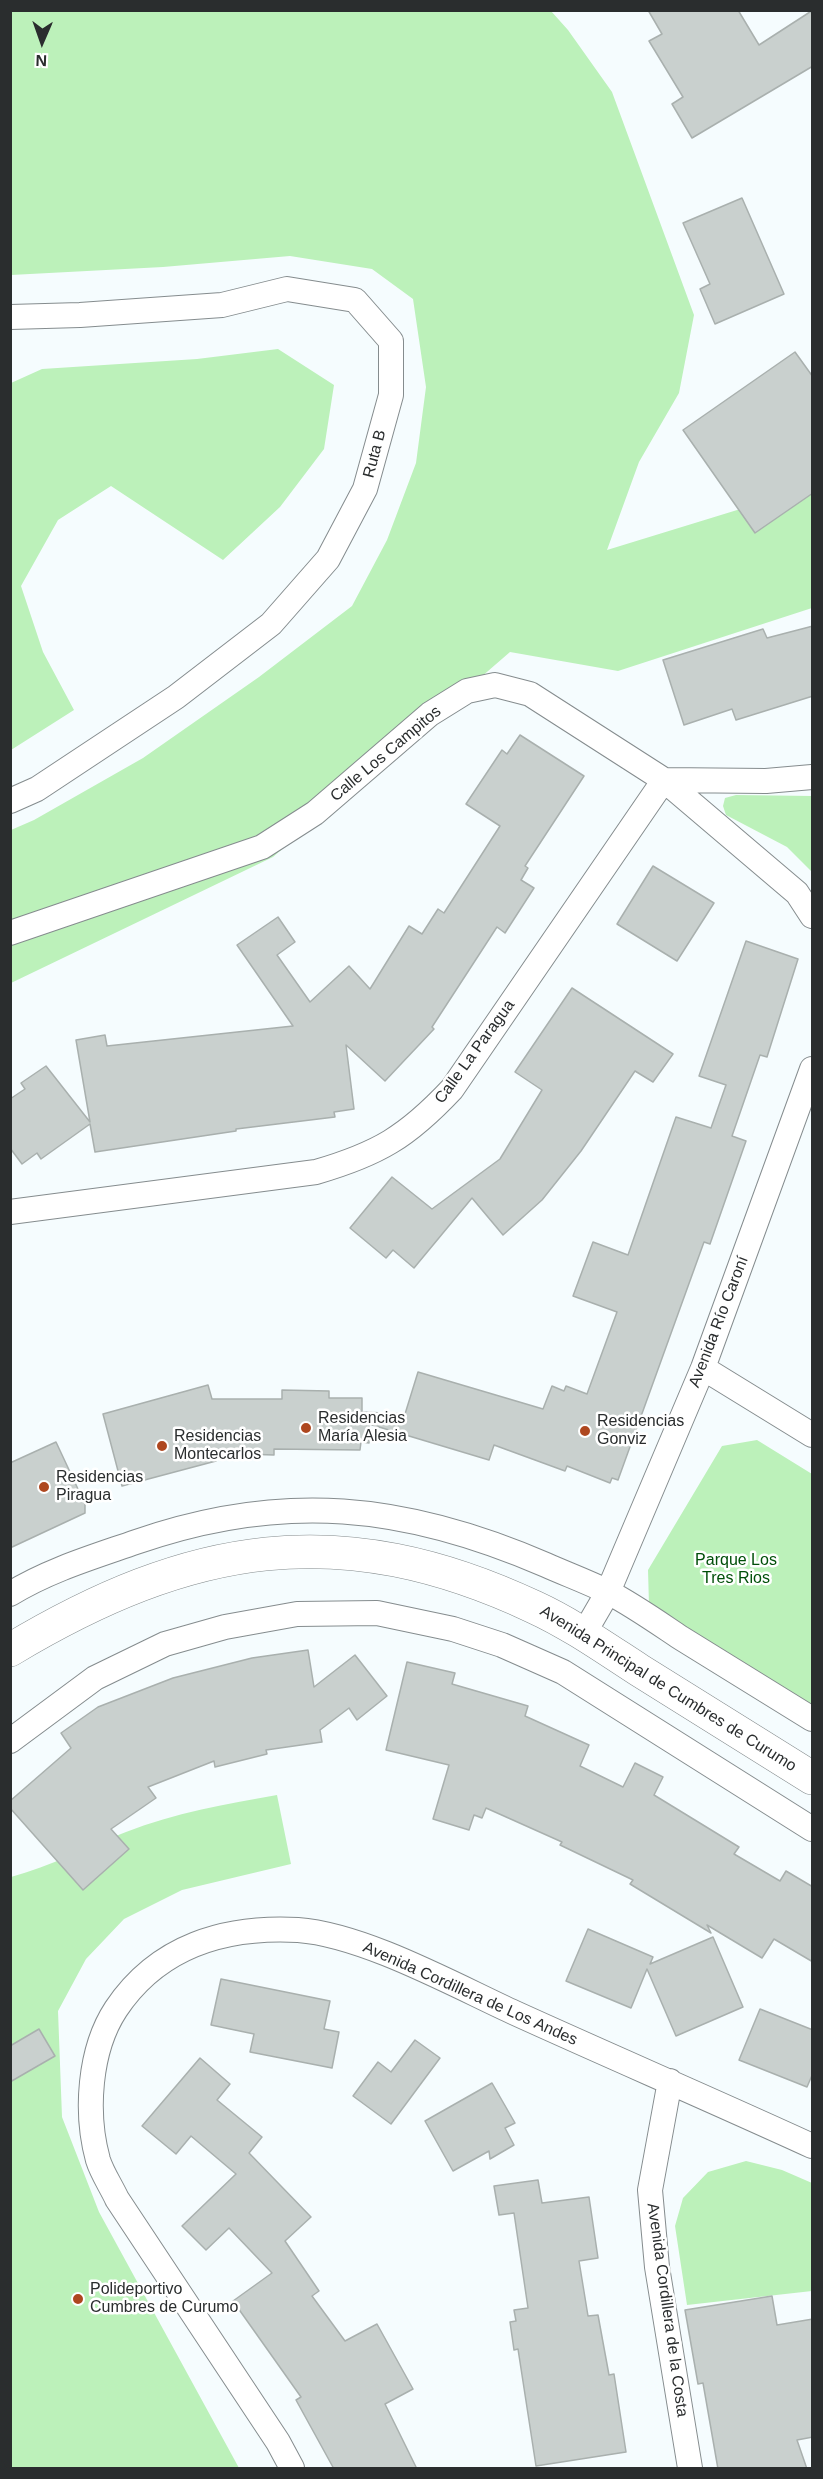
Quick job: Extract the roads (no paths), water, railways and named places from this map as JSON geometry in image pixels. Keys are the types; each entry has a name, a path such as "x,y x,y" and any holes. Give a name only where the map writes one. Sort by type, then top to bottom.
{"main road":[{"name":"Avenida Principal de Cumbres de Curumo","path":"10,1650 80,1611 163,1576 206,1563 250,1554 298,1552 342,1552 388,1557 444,1572 536,1608 813,1778"}],"street":[{"name":"Ruta B","path":"10,317 80,315 222,305 287,289 355,300 391,341 391,395 365,489 328,559 271,624 176,697 37,789 10,801"},
{"name":"Calle Los Campitos","path":"10,933 262,847 315,813 430,714 467,692 495,685 530,694 664,780 797,893 813,916"},
{"path":"664,780 766,781 813,777"},
{"name":"Calle La Paragua","path":"10,1212 316,1172 360,1159 394,1142 425,1119 452,1089 664,780"},
{"name":"Avenida Río Caroní","path":"583,1635 608,1592 702,1368 813,1069"},
{"path":"702,1368 813,1435"},
{"path":"10,1594 52,1573 151,1536 237,1515 273,1510 311,1509 399,1516 465,1534 516,1552 608,1592 813,1719"},
{"path":"10,1742 95,1677 165,1644 193,1635 297,1614 377,1613 453,1629 502,1644 563,1672 813,1829"},
{"name":"Avenida Cordillera de Los Andes","path":"292,2469 278,2442 117,2199 98,2160 92,2114 93,2068 109,2020 130,1988 163,1961 205,1939 259,1930 300,1930 345,1940 416,1967 813,2146"},
{"name":"Avenida Cordillera de la Costa","path":"670,2081 650,2190 657,2267 690,2469"}],"place":[{"name":"Residencias María Alesia","path":"306,1428"},
{"name":"Residencias Gonviz","path":"585,1431"},
{"name":"Residencias Montecarlos","path":"162,1446"},
{"name":"Residencias Piragua","path":"44,1487"},
{"name":"Polideportivo Cumbres de Curumo","path":"78,2299"}],"park label":[{"name":"Parque Los Tres Rios","path":"736,1570"}]}
